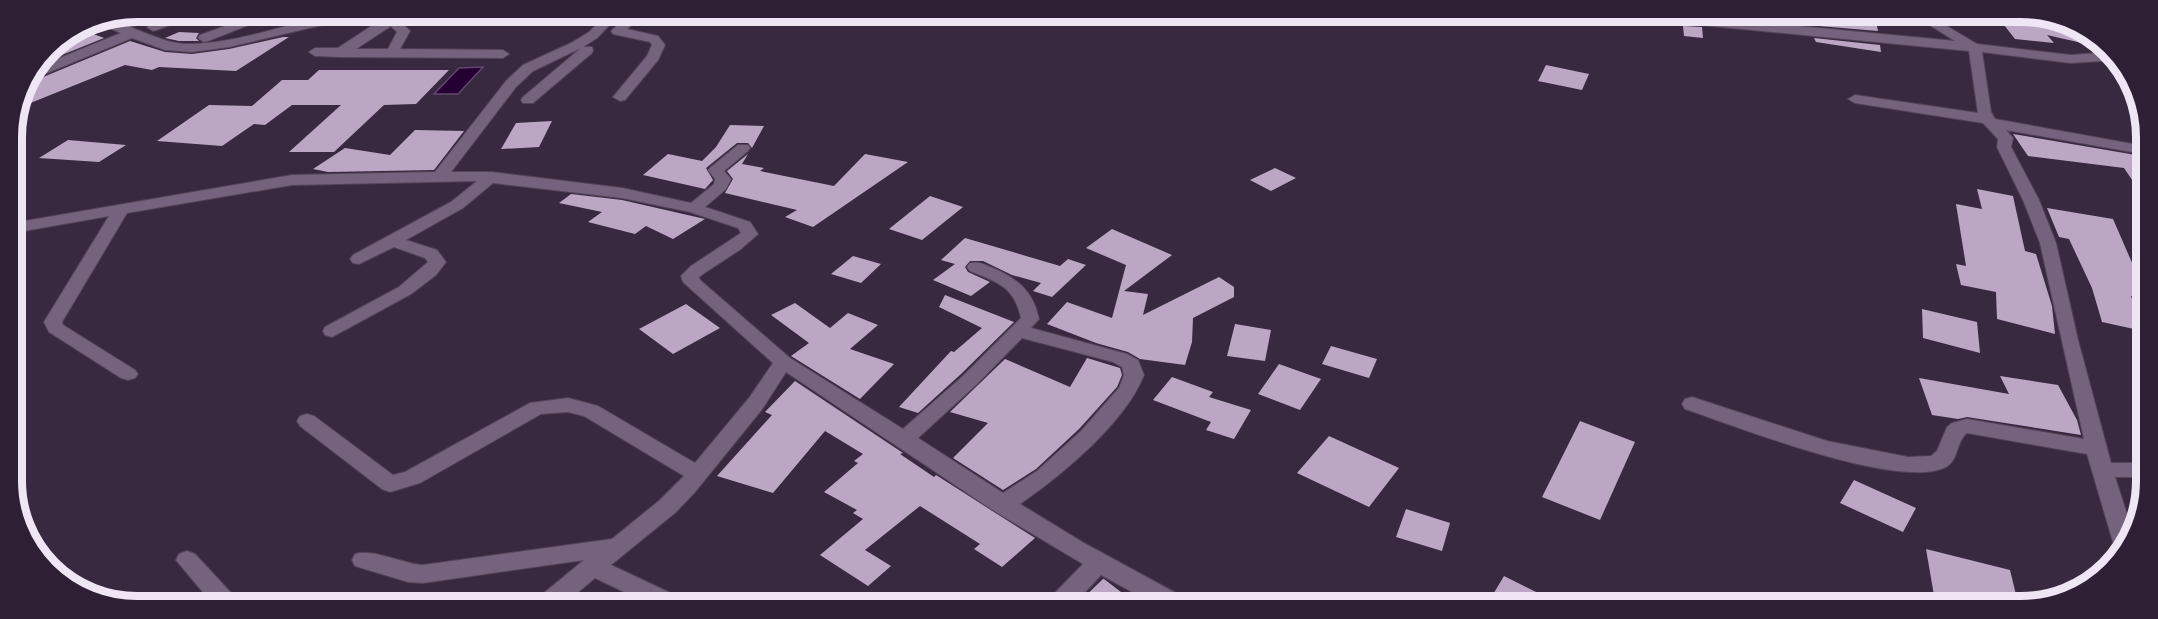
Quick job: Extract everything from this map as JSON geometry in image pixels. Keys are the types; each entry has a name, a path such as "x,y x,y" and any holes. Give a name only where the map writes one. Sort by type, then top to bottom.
{"street":[{"path":"1712,22 2071,59 2102,57"},
{"path":"1931,22 1976,48"},
{"path":"153,27 165,23"},
{"path":"203,39 246,23"},
{"path":"111,26 165,46 192,48 229,43 301,23"},
{"path":"340,52 379,23"},
{"path":"392,53 404,31 397,23"},
{"path":"440,176 511,84 528,68 576,46 593,35 605,23"},
{"path":"528,100 580,55 627,23"},
{"path":"617,31 654,39 658,45 653,57 620,98"},
{"path":"45,69 130,34"},
{"path":"1976,48 1983,105 1989,121 2006,138 2004,147 2048,243 2074,360 2102,470 2122,535"},
{"path":"315,52 503,54"},
{"path":"1855,99 2136,149"},
{"path":"694,208 721,186 723,179 716,170 742,148"},
{"path":"23,226 120,211 226,190 292,180 337,177 405,179 440,176 491,177 598,188 694,208 744,225 750,234 741,242 697,268 690,276 692,282 783,362 905,438 1002,505 1098,564 1160,596"},
{"path":"359,259 457,205 491,177"},
{"path":"120,211 56,313 53,322 55,328 128,375"},
{"path":"332,331 416,283 432,271 437,262 430,254 393,241"},
{"path":"905,438 1030,319 1020,290 1015,284 976,267"},
{"path":"1002,505 1045,476 1088,436 1128,390 1134,375 1131,364 1120,358 1019,331"},
{"path":"556,596 668,506 756,403 783,362"},
{"path":"1692,404 1807,443 1893,462 1929,464 1938,461 1945,457 1954,430 1967,426 2097,448"},
{"path":"307,421 390,484 412,478 537,408 568,405 591,411 697,474"},
{"path":"2102,470 2136,470"},
{"path":"363,560 408,573 423,574 616,547"},
{"path":"187,560 220,596"},
{"path":"1067,596 1098,564"},
{"path":"592,566 654,596"}],"shaded area":[{"path":"483,67 458,94 434,94 459,68"}],"building":[{"path":"1805,22 1876,22 1878,31 1807,25"},
{"path":"1997,22 2021,22 2050,26 2065,31 2089,45 2047,35 2054,43 2015,39 2004,25 1997,24"},
{"path":"1683,26 1702,27 1703,38 1684,36"},
{"path":"179,32 199,33 196,38 199,41 165,38"},
{"path":"90,33 104,38 54,58 67,46"},
{"path":"289,37 236,71 159,67 152,70 125,65 27,104 39,79 130,41 165,52 192,54"},
{"path":"1814,38 1880,45 1881,52 1816,42"},
{"path":"1546,65 1589,74 1582,90 1538,81"},
{"path":"319,70 449,70 416,104 384,105 334,152 289,152 341,105 292,105 265,125 254,124 222,146 157,141 209,105 252,106 282,80 308,80"},
{"path":"552,121 539,147 501,149 516,123"},
{"path":"730,125 764,126 752,148 748,143 737,143 706,168 713,180 705,189 643,175 668,154 702,161 716,147"},
{"path":"415,130 464,131 434,170 328,172 313,169 345,148 390,155"},
{"path":"2013,134 2136,155 2136,186 2124,168 2028,156"},
{"path":"68,140 126,145 99,162 39,158"},
{"path":"748,154 742,164 764,168 760,171 834,186 865,154 908,162 813,227 785,217 797,210 725,193 733,179 727,171"},
{"path":"1275,168 1296,178 1271,191 1250,180"},
{"path":"1977,189 2013,196 2025,251 2036,254 2052,306 2055,334 1997,319 1996,292 1961,285 1956,264 1966,266 1956,204 1982,209"},
{"path":"571,194 622,200 705,219 673,239 646,226 635,234 588,222 602,212 559,203"},
{"path":"930,196 963,207 922,240 889,229"},
{"path":"2047,208 2113,219 2136,272 2136,297 2131,296 2136,311 2136,329 2102,322 2092,288 2069,239 2059,237"},
{"path":"1112,229 1172,255 1124,291 1148,294 1143,315 1219,277 1234,287 1234,297 1193,318 1192,342 1185,365 1140,359 1128,352 1096,343 1047,324 1067,302 1112,318 1126,265 1086,248"},
{"path":"965,238 1060,266 1068,259 1086,265 1052,297 1033,291 1041,283 1012,275 983,261 970,261 965,267 968,272 990,282 971,296 933,280 955,264 941,260"},
{"path":"853,256 881,264 861,283 831,274"},
{"path":"945,295 1014,322 918,413 899,407 951,351 954,352 982,328 939,307"},
{"path":"795,303 830,328 848,313 878,325 850,349 894,364 860,399 791,356 809,343 771,315"},
{"path":"686,304 720,328 673,354 639,329"},
{"path":"1922,309 1977,322 1980,353 1923,338"},
{"path":"1235,324 1271,330 1265,361 1227,356"},
{"path":"1331,346 1377,359 1369,378 1322,364"},
{"path":"1087,358 1120,368 1122,375 1117,387 1079,429 1036,469 1003,490 953,458 988,423 950,412 1005,359 1070,387"},
{"path":"1279,364 1321,379 1300,410 1258,394"},
{"path":"2000,376 2058,385 2077,420 2081,435 1967,417 1958,419 1932,415 1919,378 2009,394"},
{"path":"1172,377 1213,392 1209,397 1251,410 1234,439 1206,430 1211,422 1153,400"},
{"path":"795,381 903,453 900,454 934,477 936,475 1035,538 1002,567 974,549 980,544 920,506 865,550 891,566 868,586 820,555 863,519 853,513 857,510 824,492 858,463 854,461 863,454 825,431 773,493 717,476 772,415 765,412"},
{"path":"1580,421 1635,442 1600,520 1542,497"},
{"path":"1329,436 1399,468 1369,507 1297,473"},
{"path":"1854,480 1916,508 1903,532 1840,503"},
{"path":"1406,509 1450,523 1442,551 1396,537"},
{"path":"1926,549 2010,570 2016,596 1934,596"},
{"path":"1504,576 1544,596 1492,596"},
{"path":"1104,579 1126,596 1085,596"}]}
